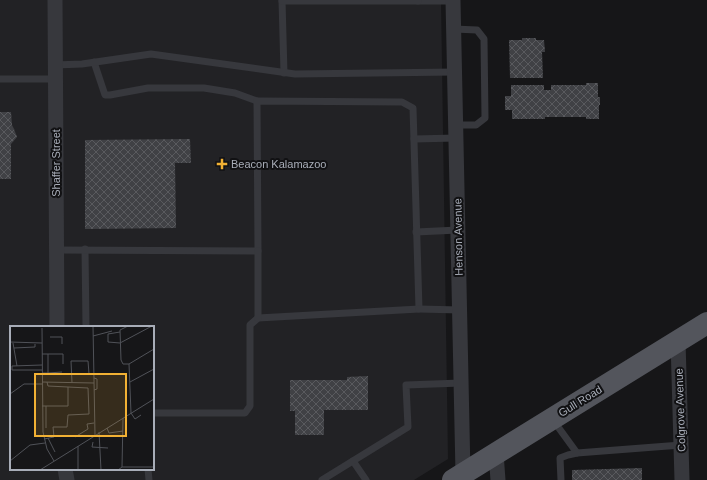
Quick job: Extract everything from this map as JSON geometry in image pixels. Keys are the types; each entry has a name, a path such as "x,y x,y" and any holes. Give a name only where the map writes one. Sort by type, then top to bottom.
{"main road":[{"name":"Gull Road","path":"458,477 707,323"}],"street":[{"name":"Shaffer Street","path":"55,0 57,326"},
{"name":"Henson Avenue","path":"453,0 461,383 458,477"},
{"name":"Colgrove Avenue","path":"678,341 682,480"},
{"path":"496,453 498,480"},
{"path":"65,470 67,480"}],"lane":[{"path":"284,73 282,0 453,0"},
{"path":"414,139 456,132 476,125 484,118 484,39 477,30 454,29"},
{"path":"0,79 55,72 82,64 151,54 294,74 455,72"},
{"path":"94,62 104,95 148,88 204,88 235,93 257,100 402,102 413,108 419,310"},
{"path":"257,100 258,318"},
{"path":"416,232 458,230"},
{"path":"85,249 86,326"},
{"path":"56,250 258,251"},
{"path":"154,413 245,413 250,406 250,325 258,318 419,310 460,310"},
{"path":"322,480 408,427 406,385 461,383"},
{"path":"552,418 577,453"},
{"path":"561,480 560,458 568,454 681,445"},
{"path":"353,461 366,480"},
{"path":"148,470 149,480"}],"shaded area":[{"name":"Beacon Kalamazoo","path":"0,0 441,0 448,459 414,480 0,480"}],"building":[{"path":"522,38 536,38 536,40 544,40 545,52 542,52 543,78 510,78 509,40 522,40"},
{"path":"586,83 598,83 598,97 600,97 599,119 586,119 586,117 545,117 545,119 512,119 512,110 505,110 505,96 511,96 511,85 544,85 544,90 551,90 551,85 586,85"},
{"path":"0,112 11,112 12,125 17,137 11,144 11,179 0,179"},
{"path":"190,139 191,163 175,163 176,228 85,229 85,140"},
{"path":"368,376 368,410 324,410 324,435 295,435 295,411 290,411 290,380 347,380 347,377"},
{"path":"642,468 642,480 572,480 572,470"}],"place":[{"name":"Beacon Kalamazoo","path":"222,164"}]}
